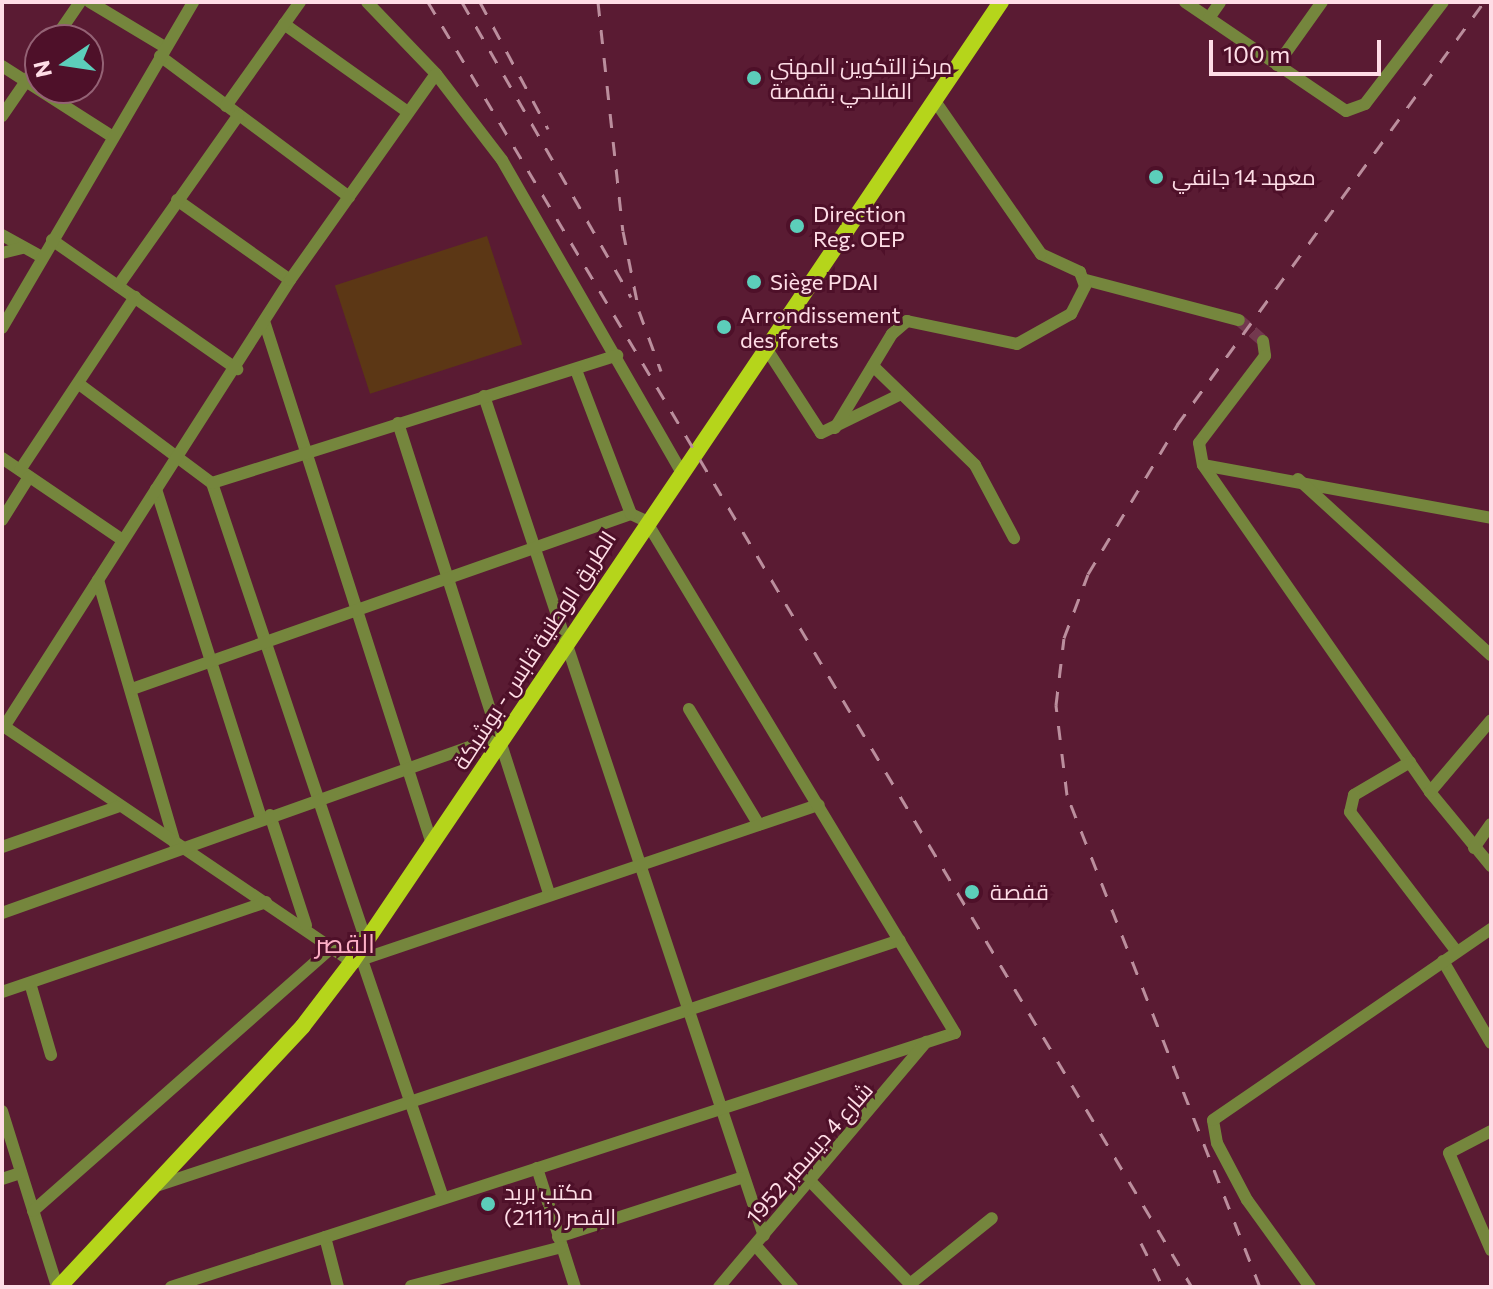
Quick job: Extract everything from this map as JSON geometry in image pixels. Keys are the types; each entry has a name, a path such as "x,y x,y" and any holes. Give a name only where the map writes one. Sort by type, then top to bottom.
{"main road":[{"name":"الطريق الوطنية قابس - بوشبكة","path":"65,1284 159,1185 360,953 431,841 567,641 638,518 680,469 766,348 1001,2"}],"street":[{"path":"65,24 80,2"},
{"path":"90,2 162,51 238,116 349,197"},
{"path":"2,328 193,2"},
{"path":"226,106 300,2"},
{"path":"367,2 436,74 502,160 680,469"},
{"path":"1185,2 1346,111 1365,104 1443,2"},
{"path":"1209,18 1220,2"},
{"path":"1277,65 1322,2"},
{"path":"284,24 408,112"},
{"path":"2,66 24,81"},
{"path":"436,74 290,280 237,369 121,539 98,580 3,726 117,807 306,925 334,946 360,953 819,805"},
{"path":"2,116 24,85"},
{"path":"935,101 1041,254 1086,280 1239,320"},
{"path":"61,104 113,137"},
{"path":"118,286 238,116"},
{"path":"177,200 290,280"},
{"path":"2,235 42,257"},
{"path":"52,240 237,369"},
{"path":"2,253 22,248"},
{"path":"835,428 873,366 907,321 996,343 1035,339 1071,314 1086,280"},
{"path":"2,520 24,474 135,297"},
{"path":"265,324 431,841"},
{"path":"1263,341 1265,356 1199,443 1203,465 1430,792 1491,866"},
{"path":"766,348 814,429 835,428 899,395"},
{"path":"212,483 307,450 617,355"},
{"path":"873,366 899,395 975,465 1014,538"},
{"path":"171,1287 955,1033 819,805 638,518 576,370"},
{"path":"79,384 179,452 212,483 316,799 360,953 443,1198"},
{"path":"484,396 537,546 760,1241 792,1287"},
{"path":"398,423 549,893"},
{"path":"2,458 121,539"},
{"path":"1203,465 1298,479 1491,518"},
{"path":"1298,479 1491,655"},
{"path":"156,489 210,663 306,925"},
{"path":"132,689 537,546 638,518"},
{"path":"98,580 180,848"},
{"path":"689,709 759,825"},
{"path":"1430,792 1491,720"},
{"path":"2,913 316,799 501,739"},
{"path":"1410,762 1354,795 1350,812 1457,952"},
{"path":"2,847 117,807"},
{"path":"1474,848 1491,824"},
{"path":"2,992 266,902"},
{"path":"1310,1287 1247,1200 1217,1143 1213,1120 1491,929"},
{"path":"159,1185 900,940"},
{"path":"33,1211 334,946"},
{"path":"1443,961 1491,1043"},
{"path":"30,983 51,1055"},
{"name":"شارع 4 ديسمبر 1952","path":"719,1287 811,1182 926,1042"},
{"path":"2,1111 33,1211 65,1284"},
{"path":"1491,1131 1449,1153 1491,1250"},
{"path":"537,1168 575,1287"},
{"path":"2,1179 21,1173"},
{"path":"411,1286 560,1242 741,1178"},
{"path":"811,1182 911,1286 992,1218"},
{"path":"325,1237 338,1287"}],"shaded area":[{"path":"487,236 522,344 370,394 335,285"}],"tunnel":[{"path":"1239,320 1263,341"}],"railway":[{"path":"428,2 1192,1287"},
{"path":"462,2 631,297"},
{"path":"480,2 548,129"},
{"path":"598,2 623,231 639,311 661,371"},
{"path":"1260,1287 1067,795 1056,705 1064,638 1088,574 1177,425 1484,2"},
{"path":"1141,1243 1163,1287"}],"place":[{"name":"مركز التكوين المهني الفلاحي بقفصة","path":"754,78"},
{"name":"معهد 14 جانفي","path":"1156,177"},
{"name":"Direction Reg. OEP","path":"797,226"},
{"name":"Siège PDAI","path":"754,282"},
{"name":"Arrondissement des forets","path":"724,327"},
{"name":"قفصة","path":"972,892"},
{"name":"مكتب بريد القصر (2111)","path":"488,1204"}],"district":[{"name":"القصر","path":"345,943"}]}
